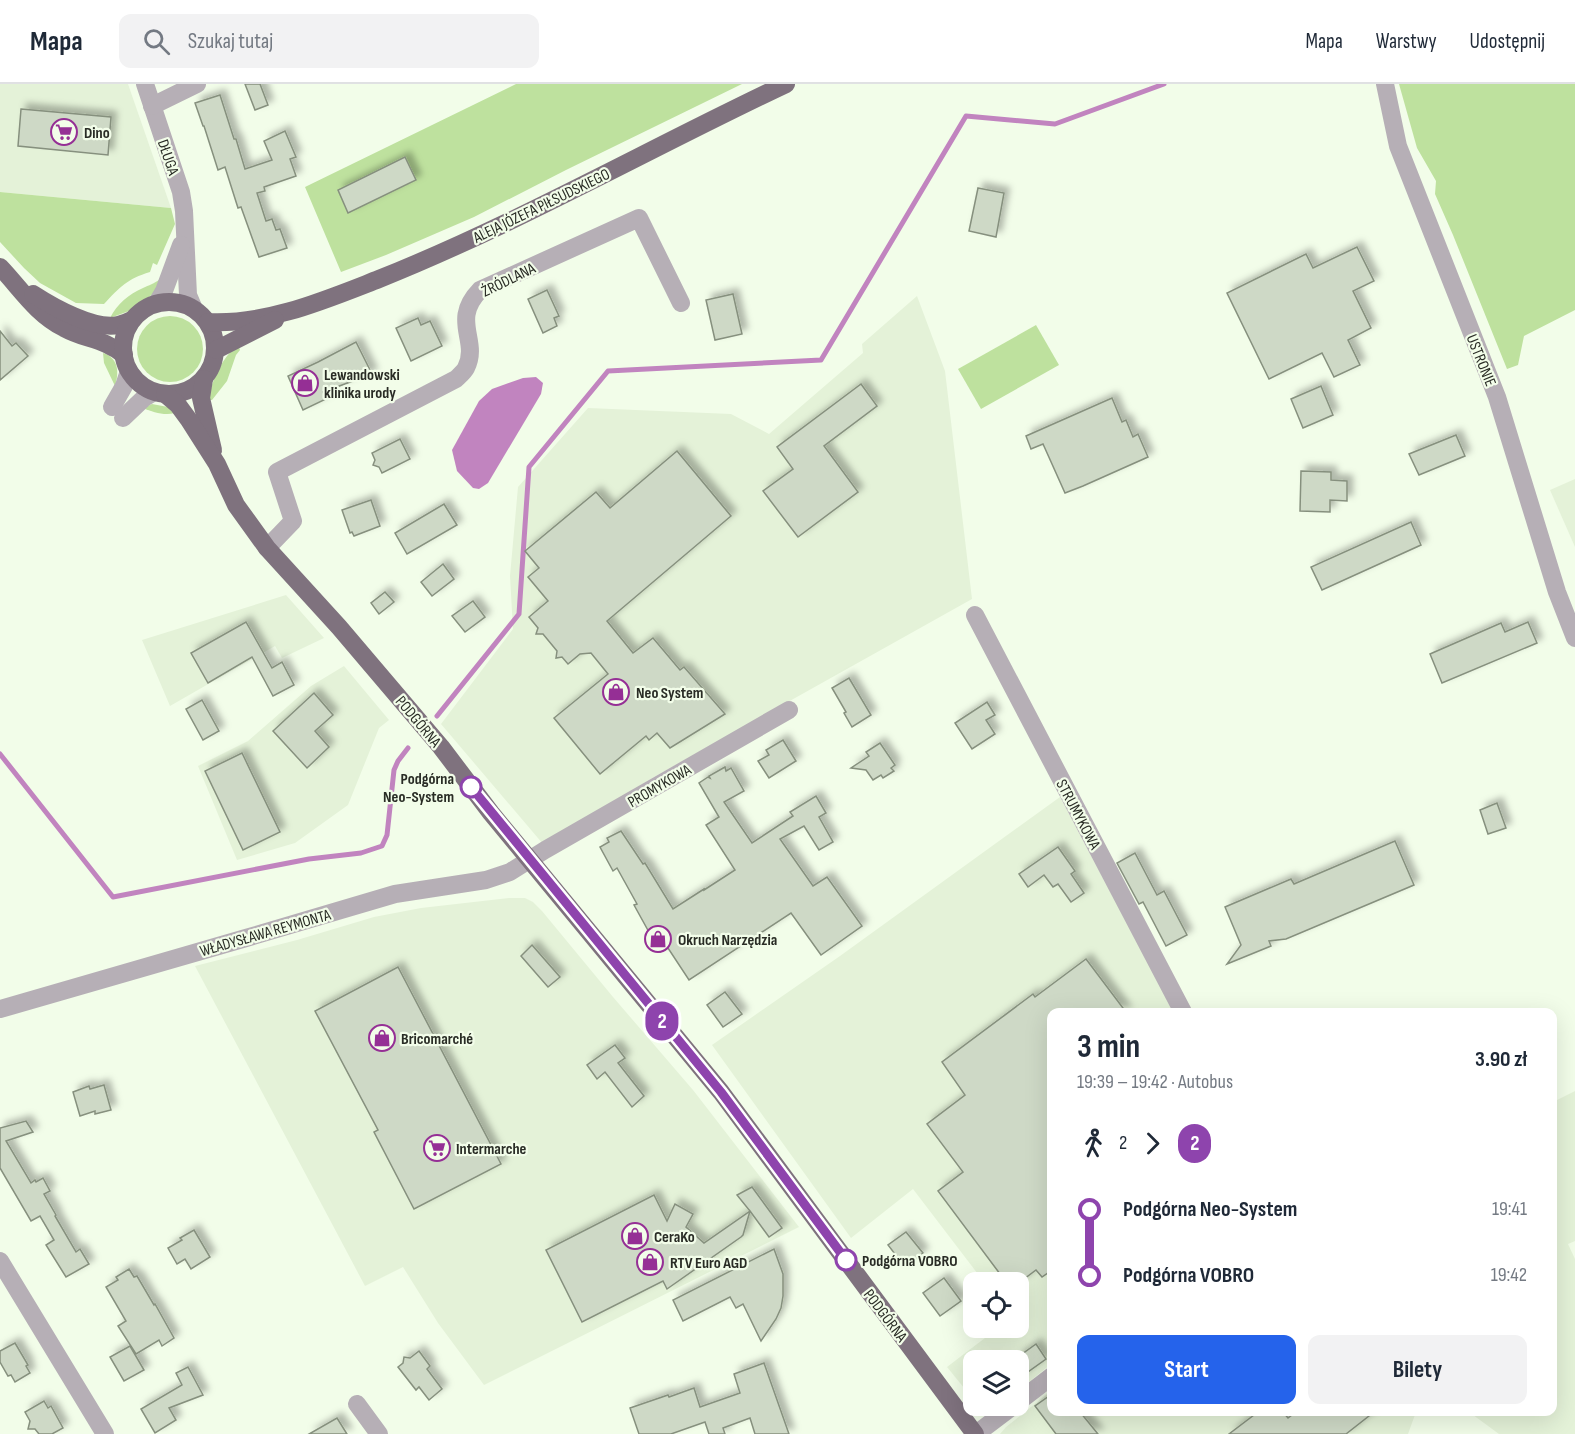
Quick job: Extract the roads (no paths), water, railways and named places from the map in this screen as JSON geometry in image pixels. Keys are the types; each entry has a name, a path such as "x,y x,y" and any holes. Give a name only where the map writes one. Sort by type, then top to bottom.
{"main road":[{"name":"ALEJA JÓZEFA PIŁSUDSKIEGO","path":"216,350 289,312 426,260 786,84"},
{"path":"6,273 48,304 80,318 116,326 132,320"},
{"path":"6,273 34,307 49,320 114,347 135,380 144,387 160,393 187,391 204,379 210,370 216,350 214,335 208,322 194,309 177,302 157,303 147,307 132,320 127,329 124,339 126,363"},
{"name":"ALEJA JÓZEFA PIŁSUDSKIEGO","path":"208,322 236,321 289,312"},
{"name":"PODGÓRNA","path":"204,379 201,398 217,464"},
{"name":"PODGÓRNA","path":"160,393 178,405 189,420 217,464 236,505 267,548 339,627 441,747 530,860 721,1092 976,1434"}],"street":[{"name":"DŁUGA","path":"145,84 181,192 188,295 194,309"},
{"path":"152,106 197,84"},
{"name":"USTRONIE","path":"1385,84 1398,146 1497,397 1557,592 1575,638"},
{"name":"ŹRÓDLANA","path":"267,548 292,521 277,472 456,379 466,369 470,355 465,319 467,307 480,290 639,219 681,303"},
{"name":"DŁUGA","path":"157,303 164,291 185,232"},
{"path":"126,363 124,386 117,412 144,398 160,393"},
{"name":"STRUMYKOWA","path":"975,615 1181,1008"},
{"name":"PROMYKOWA","path":"530,860 789,710"},
{"name":"WŁADYSŁAWA REYMONTA","path":"0,1009 395,894 486,880 510,872 530,860"},
{"path":"0,1261 105,1434"},
{"path":"1029,1394 1047,1380"},
{"path":"357,1404 380,1434"},
{"path":"976,1434 1000,1416"}],"waterway":[{"path":"437,716 519,614 529,467 608,371 821,360 966,116 1055,124 1164,84"},
{"path":"0,754 113,897 309,859 361,853 382,846 387,835 394,770 408,748"}],"place":[{"name":"Dino","path":"64,132"},
{"name":"Lewandowski klinika urody","path":"305,383"},
{"name":"Neo System","path":"616,692"},
{"name":"Podgórna Neo-System","path":"471,787"},
{"name":"Okruch Narzędzia","path":"658,939"},
{"name":"Bricomarché","path":"382,1038"},
{"name":"Intermarche","path":"437,1148"},
{"name":"CeraKo","path":"635,1236"},
{"name":"Podgórna VOBRO","path":"846,1260"},
{"name":"RTV Euro AGD","path":"650,1262"}]}
